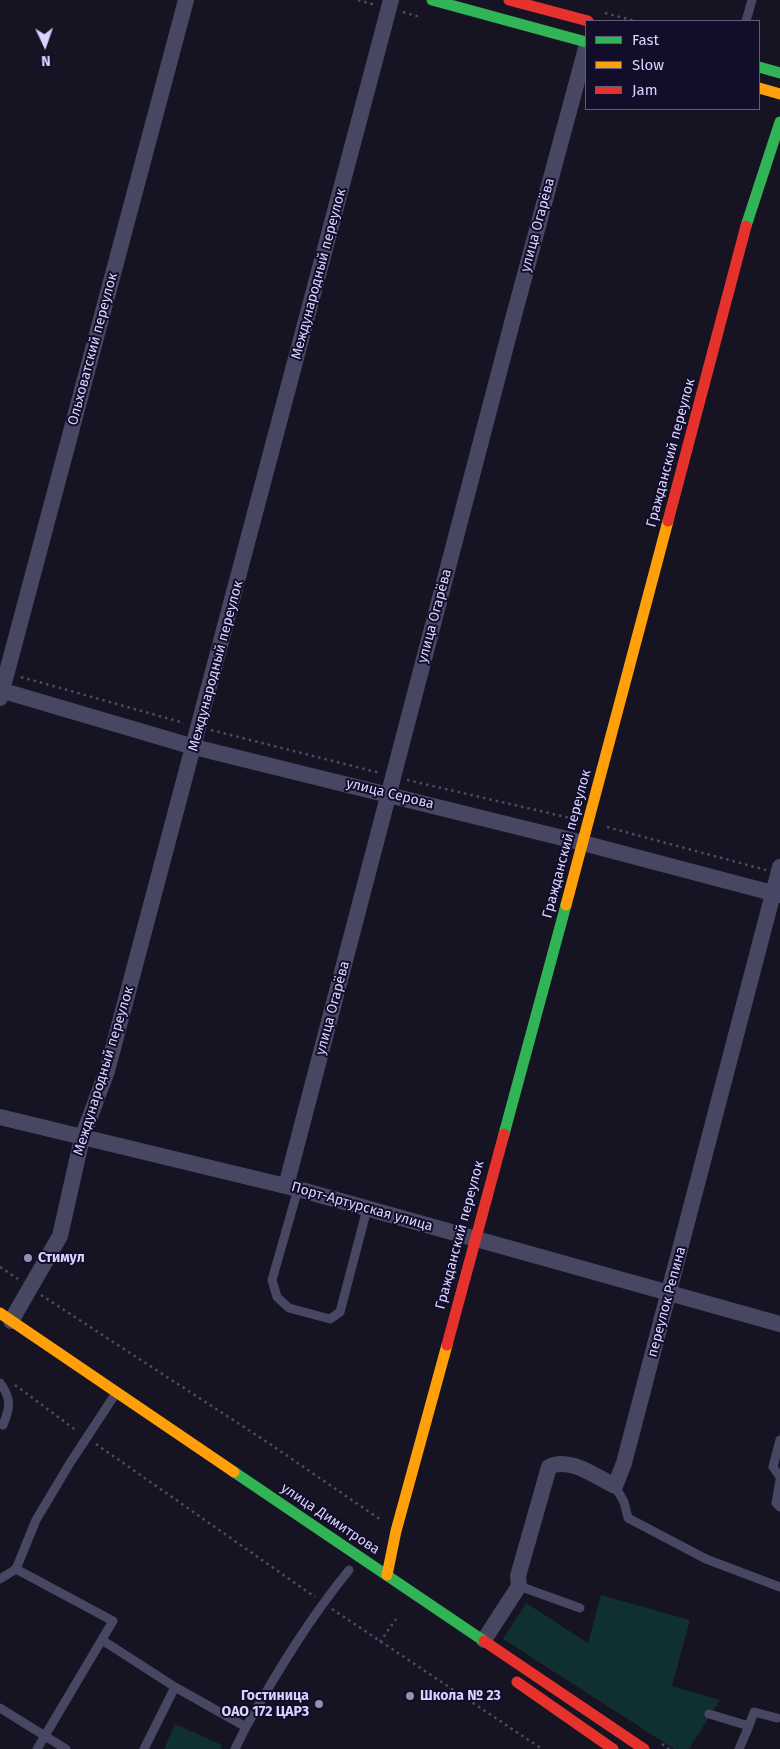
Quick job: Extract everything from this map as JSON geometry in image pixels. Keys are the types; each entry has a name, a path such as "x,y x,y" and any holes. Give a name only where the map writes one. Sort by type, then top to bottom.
{"street":[{"name":"Ольховатский переулок","path":"1,693 186,0"},
{"name":"Международный переулок","path":"6,1317 30,1288 60,1236 82,1138 107,1071 391,0"},
{"path":"432,0 585,42"},
{"path":"509,0 585,20"},
{"name":"улица Огарёва","path":"292,1187 389,794 585,52"},
{"path":"760,67 780,73"},
{"path":"760,88 780,94"},
{"name":"Гражданский переулок","path":"387,1574 396,1531 583,843 750,213 780,122"},
{"name":"улица Серова","path":"1,693 194,747 389,794 776,894"},
{"name":"переулок Репина","path":"616,1486 624,1463 776,894 780,867"},
{"name":"Порт-Артурская улица","path":"0,1117 292,1187 780,1324"},
{"name":"улица Димитрова","path":"6,1317 644,1749"},
{"path":"484,1640 519,1586 518,1576 549,1468 556,1464 567,1463 616,1486"},
{"path":"510,1677 614,1749"}],"lane":[{"path":"746,20 752,0"},
{"path":"292,1187 272,1280 277,1297 289,1308 330,1319 340,1312 367,1208"},
{"path":"3,1425 10,1408 4,1381"},
{"path":"0,1579 16,1569 36,1520 86,1437 116,1393"},
{"path":"780,1440 773,1467 780,1479 776,1503 780,1507"},
{"path":"616,1486 628,1518 706,1558 780,1587"},
{"path":"16,1569 113,1621 37,1749"},
{"path":"234,1749 282,1663 322,1603 350,1570"},
{"path":"519,1586 580,1608"},
{"path":"102,1640 175,1686 246,1727"},
{"path":"144,1749 175,1686"},
{"path":"0,1708 66,1749"},
{"path":"738,1749 754,1712 777,1718"},
{"path":"709,1714 749,1726"}],"path":[{"path":"0,1267 270,1444 396,1531"},
{"path":"4,1381 322,1603 542,1749"},
{"path":"380,1642 396,1619"}],"green space":[{"path":"601,1595 690,1620 672,1686 720,1700 689,1749 674,1749 503,1639 526,1603 588,1643"},
{"path":"175,1724 222,1745 221,1749 164,1749"}],"traffic: fast":[{"path":"432,0 585,42"},
{"path":"760,67 780,73"},
{"path":"746,226 780,122"},
{"path":"504,1134 566,905"},
{"path":"234,1472 484,1641"}],"traffic: slow":[{"path":"760,88 780,94"},
{"path":"566,905 668,521"},
{"path":"0,1313 234,1472"},
{"path":"387,1575 396,1531 447,1345"}],"traffic: jam":[{"path":"509,0 585,20"},
{"path":"668,521 746,226"},
{"path":"447,1345 504,1134"},
{"path":"484,1641 644,1749"},
{"path":"517,1682 613,1749"}],"place":[{"name":"Стимул","path":"28,1258"},
{"name":"Школа № 23","path":"410,1696"},
{"name":"Гостиница ОАО 172 ЦАРЗ","path":"319,1704"}]}
